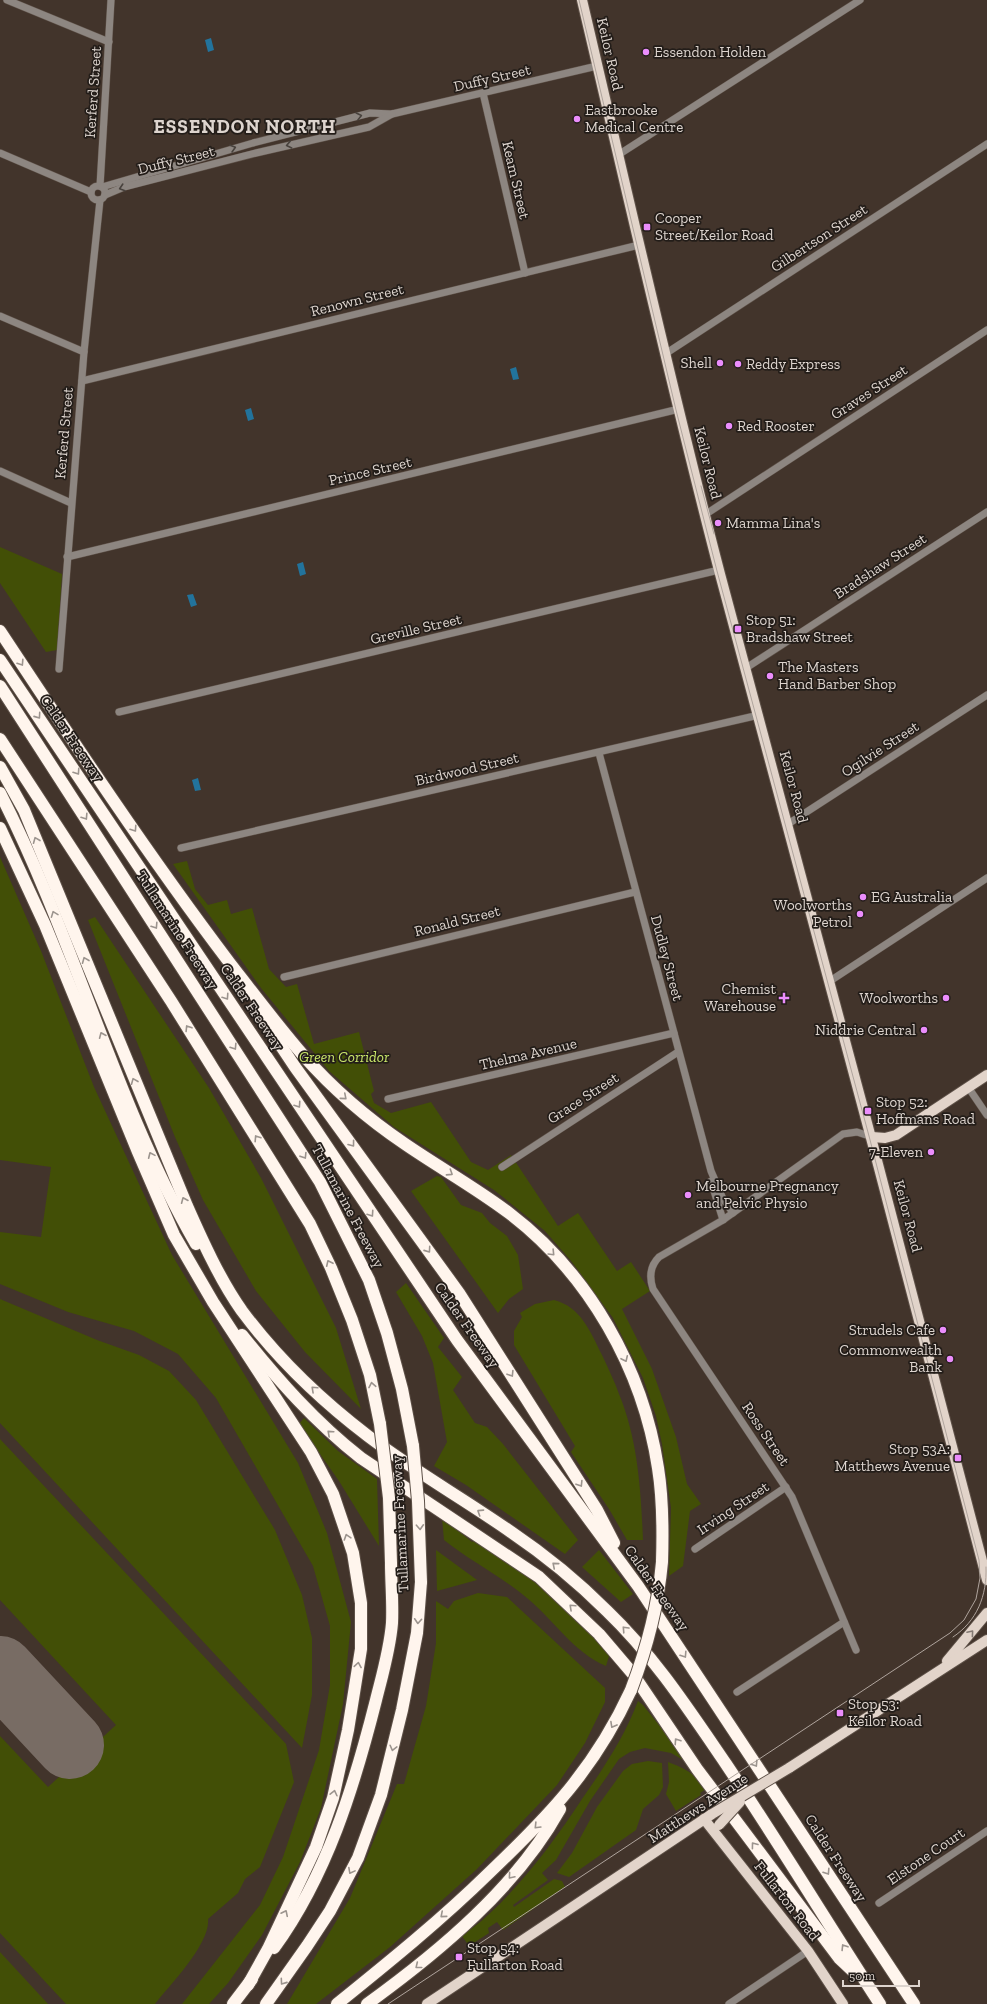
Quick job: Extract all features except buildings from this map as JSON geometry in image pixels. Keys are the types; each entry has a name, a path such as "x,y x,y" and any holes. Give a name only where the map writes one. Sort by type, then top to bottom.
{"highway":[{"path":"0,631 139,837 203,928 295,1067 363,1158 459,1293 596,1510 638,1586"},
{"name":"Calder Freeway","path":"0,660 457,1340 638,1586 914,2004"},
{"name":"Tullamarine Freeway","path":"0,686 320,1182 369,1280 387,1333 402,1389 412,1446 418,1502 421,1582 417,1633 402,1710 381,1795 360,1851 330,1911 266,2004"},
{"name":"Tullamarine Freeway","path":"0,739 167,994 310,1224 331,1268 352,1320 370,1375 380,1424 389,1498 392,1624 371,1718 353,1781 324,1863 287,1930 233,2004"},
{"path":"0,767 24,810 187,1206 200,1235 241,1309"},
{"path":"0,793 42,885 152,1157 196,1244 241,1309 297,1373 343,1416 399,1458 513,1533 547,1558 609,1612 647,1653 680,1696 772,1832 880,2004"},
{"path":"0,828 45,925 141,1159 174,1235 198,1276 311,1452 333,1494 352,1553 361,1603 360,1649 348,1730 333,1798 314,1853 268,1949 248,1985"},
{"path":"203,928 281,1029 336,1090 388,1132 493,1202 525,1226 564,1265 589,1298 610,1330 627,1363 639,1393 651,1433 658,1467 662,1499 662,1562 653,1623 640,1666 630,1690 600,1748 573,1787 549,1828 502,1887 445,1944 367,2004"},
{"path":"198,1276 267,1366 304,1408 333,1436 361,1458 538,1577 599,1634 633,1674 697,1769 839,1958 867,1984"},
{"path":"337,2004 471,1891 527,1837 573,1787"}],"main road":[{"name":"Keilor Road","path":"582,0 665,354 720,570 872,1137 987,1580"},
{"path":"872,1137 886,1138 896,1135 987,1075"},
{"path":"936,1673 987,1613"},
{"name":"Matthews Avenue","path":"427,2004 708,1817 789,1768 987,1640"},
{"path":"719,1838 719,1825 750,1792"},
{"name":"Fullarton Road","path":"708,1817 719,1838 808,1951 843,2004"}],"street":[{"path":"7,0 109,42"},
{"name":"Kerferd Street","path":"101,187 111,0"},
{"path":"618,155 860,0"},
{"name":"Duffy Street","path":"91,192 95,187 101,187 253,143 370,113 392,114 597,66"},
{"name":"Keam Street","path":"483,93 525,273"},
{"name":"Duffy Street","path":"102,198 124,187 256,153 369,127 392,114"},
{"path":"253,143 256,153"},
{"name":"Gilbertson Street","path":"665,354 987,144"},
{"path":"0,152 91,192 94,199 102,198 101,187"},
{"name":"Kerferd Street","path":"59,669 84,352 102,198"},
{"name":"Renown Street","path":"82,381 639,245"},
{"path":"0,316 84,352"},
{"name":"Graves Street","path":"706,514 987,330"},
{"name":"Prince Street","path":"68,557 679,409"},
{"path":"0,471 71,503"},
{"name":"Bradshaw Street","path":"746,668 987,512"},
{"name":"Greville Street","path":"119,712 720,570"},
{"name":"Ogilvie Street","path":"788,824 987,695"},
{"name":"Birdwood Street","path":"181,848 759,715"},
{"name":"Dudley Street","path":"599,752 635,892 711,1171 716,1200 723,1220"},
{"path":"830,981 987,878"},
{"name":"Ronald Street","path":"284,977 635,892"},
{"name":"Thelma Avenue","path":"388,1099 674,1033"},
{"name":"Grace Street","path":"502,1167 678,1052"},
{"path":"968,1087 987,1115"},
{"path":"723,1220 843,1134 856,1132 872,1137"},
{"name":"Dudley Street","path":"711,1171 723,1200 733,1213"},
{"name":"Ross Street","path":"723,1220 659,1258 651,1270 650,1278 653,1289 786,1487 795,1503 856,1650"},
{"name":"Irving Street","path":"695,1549 786,1487"},
{"path":"737,1692 844,1622"},
{"name":"Elstone Court","path":"879,1903 987,1831"},
{"path":"728,2004 808,1951"}],"green space":[{"path":"0,547 62,574 57,650 46,652 0,583"},
{"path":"0,857 41,951 94,1087 172,1255 298,1463 327,1533 351,1622 343,1704 321,1808 300,1862 262,1935 228,1983 209,2004 182,2004 260,1905 283,1857 319,1750 330,1685 330,1626 313,1566 216,1398 178,1354 134,1331 68,1312 0,1284 0,1232 41,1237 51,1167 0,1160"},
{"name":"Green Corridor","path":"187,861 195,889 208,905 227,900 231,914 252,908 269,969 286,987 297,984 314,1044 359,1032 374,1091 371,1094 374,1103 391,1113 431,1102 471,1162 488,1170 511,1155 558,1226 578,1213 617,1271 631,1262 650,1291 622,1309 652,1369 676,1437 687,1484 701,1504 690,1511 683,1566 669,1576 671,1508 662,1444 656,1416 643,1378 613,1318 572,1262 545,1231 494,1190 394,1127 329,1071 261,988 173,864"},
{"path":"95,917 209,1088 261,1178 336,1328 361,1409 305,1352 256,1291 203,1200 175,1137 88,920"},
{"path":"437,1176 441,1177 461,1205 482,1213 490,1223 507,1236 518,1255 523,1289 509,1299 498,1313 411,1191"},
{"path":"406,1283 444,1338 438,1347 462,1377 453,1390 475,1423 487,1427 503,1444 578,1540 565,1554 466,1485 434,1466 447,1442 433,1363 422,1336 396,1292"},
{"path":"0,1299 97,1340 139,1355 169,1371 196,1400 275,1530 302,1595 312,1638 312,1695 302,1748 0,1423"},
{"path":"554,1300 571,1308 584,1321 602,1355 619,1394 634,1447 640,1484 643,1540 627,1540 609,1509 571,1452 575,1446 514,1345 514,1331 522,1317 520,1313 535,1304"},
{"path":"304,1418 338,1451 377,1479 379,1546 339,1481 299,1424"},
{"path":"0,1439 286,1744 294,1782 260,1867 245,1879 238,1893 208,1919 207,1929 197,1951 155,2004 66,2004 0,1933 0,1736 48,1787 116,1725 0,1600"},
{"path":"442,1518 472,1542 477,1538 547,1587 610,1653 606,1666 584,1653 537,1607 517,1590 444,1540"},
{"path":"436,1550 477,1580 437,1591"},
{"path":"599,1550 633,1594 621,1602 582,1567"},
{"path":"478,1593 507,1597 605,1688 605,1702 585,1743 557,1785 477,1869 390,1947 316,2004 287,2004 350,1898 397,1784 404,1784 426,1706 436,1643 436,1601 448,1609 454,1601"},
{"path":"638,1701 643,1705 690,1764 671,1753 645,1748 630,1752 619,1759 590,1801 556,1860 542,1873 548,1880 513,1905 514,1907 554,1879 562,1881 565,1887 503,1930 497,1922 488,1928 489,1933 469,1946 462,1936 485,1918 514,1889 550,1845 606,1764 627,1727"},
{"path":"648,1761 662,1763 663,1787 659,1795 643,1809 636,1830 569,1877 557,1873 572,1853 597,1807 623,1771 632,1764"},
{"path":"668,1762 689,1772 698,1779 706,1789 700,1793 701,1795 676,1811 666,1794 669,1782"},
{"path":"0,1952 48,2004 0,2004"}],"water":[{"path":"211,38 214,50 208,52 205,40"},
{"path":"516,367 519,379 513,380 510,369"},
{"path":"251,408 254,419 248,421 245,410"},
{"path":"303,562 306,574 300,576 297,564"},
{"path":"193,594 197,605 191,607 187,595"},
{"path":"198,778 201,790 195,791 192,780"}],"taxiway":[{"path":"0,1682 7,1677"}],"runway":[{"path":"0,1670 70,1745"}],"tram line":[{"path":"388,2004 950,1633 964,1620 976,1599 980,1578 979,1560 869,1136 717,571 676,410 579,0"},
{"path":"701,486 714,534"},
{"path":"953,1637 968,1623 979,1607 985,1588 986,1567"}],"place":[{"name":"Essendon Holden","path":"646,52"},
{"name":"Eastbrooke Medical Centre","path":"577,119"},
{"name":"Cooper Street/Keilor Road","path":"647,227"},
{"name":"Shell","path":"720,363"},
{"name":"Reddy Express","path":"738,364"},
{"name":"Red Rooster","path":"729,426"},
{"name":"Mamma Lina's","path":"718,523"},
{"name":"Stop 51: Bradshaw Street","path":"738,629"},
{"name":"The Masters Hand Barber Shop","path":"770,676"},
{"name":"EG Australia","path":"863,897"},
{"name":"Woolworths Petrol","path":"860,914"},
{"name":"Chemist Warehouse","path":"784,998"},
{"name":"Woolworths","path":"946,998"},
{"name":"Niddrie Central","path":"924,1030"},
{"name":"Stop 52: Hoffmans Road","path":"868,1111"},
{"name":"7-Eleven","path":"931,1152"},
{"name":"Melbourne Pregnancy and Pelvic Physio","path":"688,1195"},
{"name":"Strudels Cafe","path":"943,1330"},
{"name":"Commonwealth Bank","path":"950,1359"},
{"name":"Stop 53A: Matthews Avenue","path":"958,1458"},
{"name":"Stop 53: Keilor Road","path":"840,1713"},
{"name":"Stop 54: Fullarton Road","path":"459,1957"}],"district":[{"name":"ESSENDON NORTH","path":"245,126"}]}
